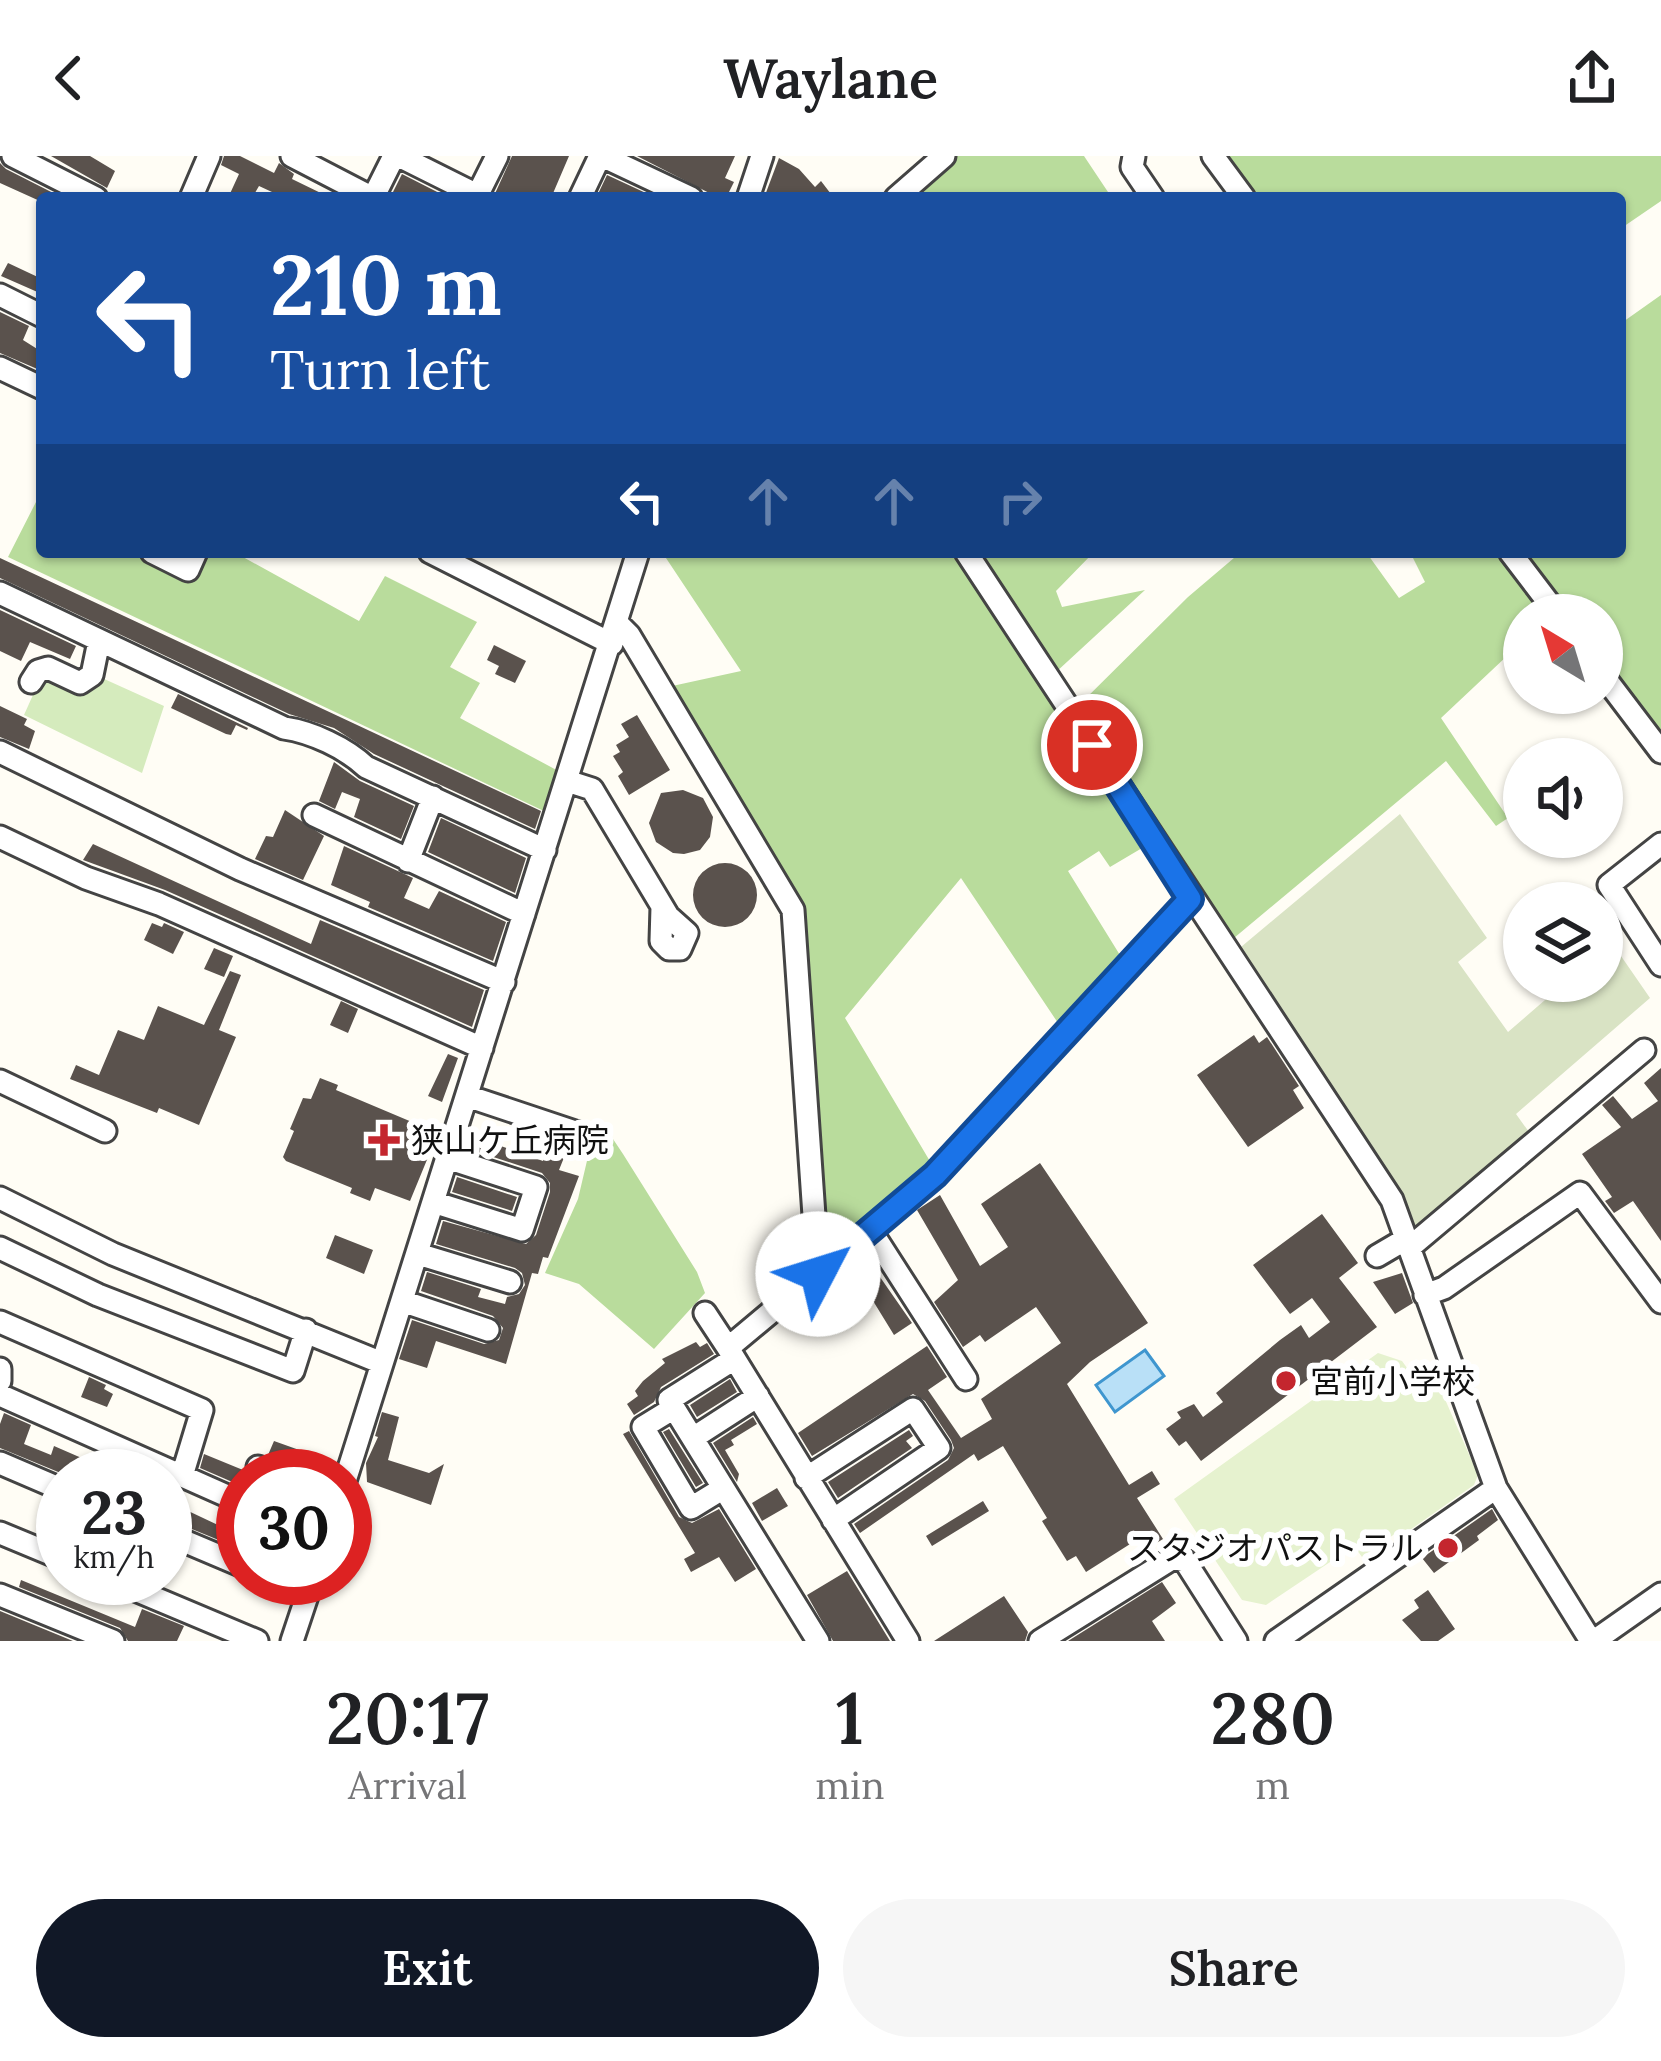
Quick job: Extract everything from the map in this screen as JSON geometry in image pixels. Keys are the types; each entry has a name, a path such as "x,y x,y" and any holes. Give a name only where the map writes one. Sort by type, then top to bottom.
{"street":[{"path":"13,156 40,162 88,192"},
{"path":"194,192 209,156"},
{"path":"292,156 362,192"},
{"path":"377,192 396,156 441,165 471,192"},
{"path":"478,192 496,156"},
{"path":"583,192 601,156 665,192"},
{"path":"750,192 761,156"},
{"path":"903,192 944,156"},
{"path":"1134,156 1132,167 1149,192"},
{"path":"1213,156 1238,192"},
{"path":"0,295 36,313"},
{"path":"0,368 36,385"},
{"path":"164,558 188,570 193,558"},
{"path":"444,558 615,634 628,635 793,910 818,1274"},
{"path":"355,1449 636,558"},
{"path":"970,558 1391,1200 1496,1488 1592,1641 1661,1594"},
{"path":"1515,558 1542,594"},
{"path":"0,592 284,728 299,730 355,756 366,767 545,850"},
{"path":"31,682 38,671 48,668 80,683 92,675 99,641"},
{"path":"1623,702 1661,752"},
{"path":"0,752 240,869 504,982"},
{"path":"567,781 592,789 662,907"},
{"path":"408,861 433,797"},
{"path":"314,815 524,914"},
{"path":"0,838 482,1048"},
{"path":"1661,844 1609,885 1653,934 1661,964"},
{"path":"818,1641 669,1400 731,1353 935,1175 1190,899"},
{"path":"1377,1256 1407,1243 1644,1050"},
{"path":"0,1081 105,1131"},
{"path":"467,1096 581,1134"},
{"path":"433,1202 522,1230 536,1187 447,1158"},
{"path":"1425,1294 1444,1288 1580,1193 1661,1302"},
{"path":"0,1198 112,1254 382,1364"},
{"path":"871,1231 966,1379"},
{"path":"0,1248 98,1295 293,1371 306,1330"},
{"path":"98,1295 112,1254"},
{"path":"418,1254 510,1282"},
{"path":"402,1301 488,1330"},
{"path":"705,1313 908,1641"},
{"path":"1,1326 202,1410 190,1449"},
{"path":"0,1369 0,1381"},
{"path":"0,1395 121,1449"},
{"path":"693,1438 758,1396"},
{"path":"674,1408 643,1427 667,1468 691,1508 722,1489"},
{"path":"806,1478 913,1409 939,1448 832,1520"},
{"path":"0,1463 36,1478"},
{"path":"1276,1641 1496,1488"},
{"path":"0,1533 36,1548"},
{"path":"1040,1641 1173,1558 1185,1561 1236,1641"},
{"path":"0,1595 113,1641"},
{"path":"171,1605 257,1641"},
{"path":"292,1641 304,1605"}],"green space":[{"path":"950,156 1084,156 1108,192 911,192"},
{"path":"1222,156 1661,156 1661,201 1626,225 1626,192 1249,192"},
{"path":"1661,295 1661,741 1623,691 1623,594 1548,594 1521,558 1626,558 1626,320"},
{"path":"36,502 36,558 153,558 190,576 200,558 245,558 359,621 385,576 477,622 450,667 480,683 460,718 562,773 546,812 8,557"},
{"path":"666,558 1088,558 1056,591 1062,607 1145,590 1055,673 1068,716 1234,558 1370,558 1399,598 1425,582 1413,558 1507,558 1534,594 1503,594 1503,660 1441,718 1503,811 1503,821 1496,826 1446,761 1234,938 1224,939 1159,838 1110,867 1099,851 1068,871 1123,960 1060,1026 961,878 845,1018 931,1163 840,1248 822,1250 804,918 792,888 663,688 741,671"},
{"path":"41,677 83,690 102,678 164,706 142,773 24,715"},
{"path":"1400,814 1487,938 1458,962 1508,1032 1543,1002 1623,1002 1623,959 1650,998 1516,1114 1534,1139 1413,1235 1239,954 1241,947"},
{"path":"601,1134 611,1136 623,1154 697,1272 705,1293 654,1349 579,1284 545,1273 578,1199 590,1148"},
{"path":"1378,1353 1402,1361 1410,1372 1434,1374 1478,1475 1474,1485 1400,1537 1396,1533 1362,1557 1354,1546 1266,1605 1242,1600 1174,1499"}],"water":[{"path":"1145,1350 1164,1376 1115,1412 1096,1385"}],"building":[{"path":"51,156 90,156 115,171 107,188"},
{"path":"224,156 240,156 274,173 279,163 294,174 292,179 319,192 272,192 259,186 256,192 231,192 239,174 221,165"},
{"path":"512,156 569,156 554,192 496,192"},
{"path":"637,156 735,156 725,178 734,182 729,192 707,192"},
{"path":"779,158 799,169 815,187 821,181 829,192 766,192"},
{"path":"0,163 51,192 36,192 36,199 0,183"},
{"path":"402,174 437,192 393,192"},
{"path":"607,175 644,192 599,192"},
{"path":"8,263 36,276 36,291 1,276"},
{"path":"0,312 29,326 23,340 36,348 36,368 0,353"},
{"path":"0,558 541,811 535,829 374,754 334,728 289,714 0,578"},
{"path":"0,610 76,646 70,659 30,642 21,661 0,651"},
{"path":"494,645 526,661 515,683 495,674 499,666 487,660"},
{"path":"178,694 247,730 236,725 231,735 226,734 171,708"},
{"path":"0,706 27,719 24,725 35,731 29,749 0,737"},
{"path":"637,715 670,770 629,795 613,756 620,752 616,745 629,737 621,724"},
{"path":"334,762 360,781 414,806 401,839 354,817 360,799 342,792 335,809 319,801"},
{"path":"683,790 703,798 713,817 710,837 700,850 684,854 656,842 649,823 661,793"},
{"path":"285,810 324,836 303,880 255,859 266,836 273,837"},
{"path":"441,818 526,858 515,893 428,852"},
{"path":"93,844 311,944 320,920 484,990 472,1027 165,890 83,860"},
{"path":"344,846 413,878 404,898 429,909 439,891 506,922 493,961 368,907 370,902 331,885"},
{"path":"725,863 747,873 757,895 747,917 725,927 703,917 693,895 703,873"},
{"path":"152,923 184,932 173,954 144,940"},
{"path":"214,948 233,956 224,977 204,969"},
{"path":"230,971 241,975 219,1030 236,1037 199,1125 70,1079 76,1065 99,1075 118,1030 144,1040 158,1006 204,1025"},
{"path":"341,1001 358,1009 348,1033 330,1025"},
{"path":"1254,1035 1259,1043 1267,1037 1299,1086 1293,1090 1304,1108 1248,1147 1197,1075"},
{"path":"448,1054 458,1058 442,1102 428,1096"},
{"path":"1661,1068 1661,1241 1633,1201 1614,1213 1605,1201 1612,1197 1582,1154 1621,1127 1602,1105 1613,1096 1632,1119 1658,1101 1644,1083"},
{"path":"320,1078 338,1085 336,1090 438,1133 410,1201 375,1188 370,1201 283,1157 303,1098 311,1099"},
{"path":"470,1135 543,1161 548,1149 565,1155 559,1170 579,1176 548,1258 543,1257 538,1274 532,1273 506,1364 436,1341 427,1368 399,1359 412,1320 484,1344 499,1340 503,1328 493,1316 421,1291 427,1272 481,1289 478,1297 505,1304 507,1297 519,1294 525,1285 515,1268 436,1244 443,1221 526,1244 536,1235 550,1192 542,1173 466,1148"},
{"path":"1040,1163 1148,1323 1090,1362 1067,1384 1129,1485 1152,1471 1160,1484 1137,1498 1163,1539 1145,1550 1138,1539 1086,1572 1076,1556 1067,1561 1003,1446 978,1461 974,1454 860,1533 854,1524 948,1460 954,1448 925,1401 913,1394 812,1456 798,1433 927,1346 947,1377 928,1390 961,1438 992,1419 981,1399 1061,1343 1036,1307 985,1342 980,1335 963,1347 934,1302 958,1280 917,1210 940,1195 980,1266 1008,1247 981,1204"},
{"path":"457,1177 517,1197 512,1211 452,1192"},
{"path":"1322,1214 1358,1263 1339,1278 1377,1327 1201,1461 1186,1441 1179,1446 1166,1429 1181,1418 1177,1412 1194,1404 1203,1417 1223,1402 1216,1393 1280,1340 1301,1325 1309,1338 1330,1322 1312,1298 1290,1314 1253,1265"},
{"path":"335,1235 373,1250 364,1274 326,1258"},
{"path":"864,1254 912,1323 894,1335 851,1265"},
{"path":"1402,1273 1413,1303 1395,1314 1373,1282"},
{"path":"696,1342 700,1347 707,1343 714,1354 661,1387 654,1402 634,1415 627,1404 638,1396 635,1391 643,1381 665,1363 662,1359"},
{"path":"89,1377 113,1394 107,1407 81,1397"},
{"path":"730,1379 737,1392 697,1417 690,1405"},
{"path":"382,1412 399,1417 388,1460 429,1473 444,1464 431,1505 372,1484 375,1436"},
{"path":"4,1413 31,1425 24,1444 36,1449 36,1463 0,1448"},
{"path":"753,1417 757,1424 731,1440 734,1445 725,1450 739,1474 737,1482 713,1443"},
{"path":"669,1429 703,1483 696,1487 663,1432"},
{"path":"909,1430 913,1436 906,1441 912,1448 838,1498 828,1482"},
{"path":"629,1431 679,1517 692,1523 719,1509 756,1569 735,1582 719,1557 691,1572 684,1559 695,1553 623,1434"},
{"path":"274,1441 296,1449 271,1449"},
{"path":"204,1454 216,1459 216,1475 200,1468"},
{"path":"777,1488 788,1506 762,1521 752,1503"},
{"path":"983,1501 989,1511 932,1546 926,1536"},
{"path":"1492,1509 1498,1520 1434,1573 1422,1558"},
{"path":"192,1513 216,1524 216,1539 192,1529"},
{"path":"847,1571 890,1641 833,1641 807,1595"},
{"path":"21,1580 36,1586 36,1594 19,1587"},
{"path":"1162,1582 1176,1603 1152,1621 1165,1641 1068,1641"},
{"path":"1428,1590 1455,1629 1438,1641 1421,1641 1402,1620 1419,1608 1414,1600"},
{"path":"1004,1596 1028,1632 1025,1641 934,1641"},
{"path":"63,1605 82,1605 135,1627 142,1609 184,1626 177,1641 128,1641 120,1628"},
{"path":"0,1611 73,1641 0,1641"}],"place":[{"name":"狭山ケ丘病院","path":"384,1140"},
{"name":"宮前小学校","path":"1286,1381"},
{"name":"スタジオパストラル","path":"1448,1548"}],"route":[{"path":"818,1274 935,1175 1190,899 1092,745"}]}
